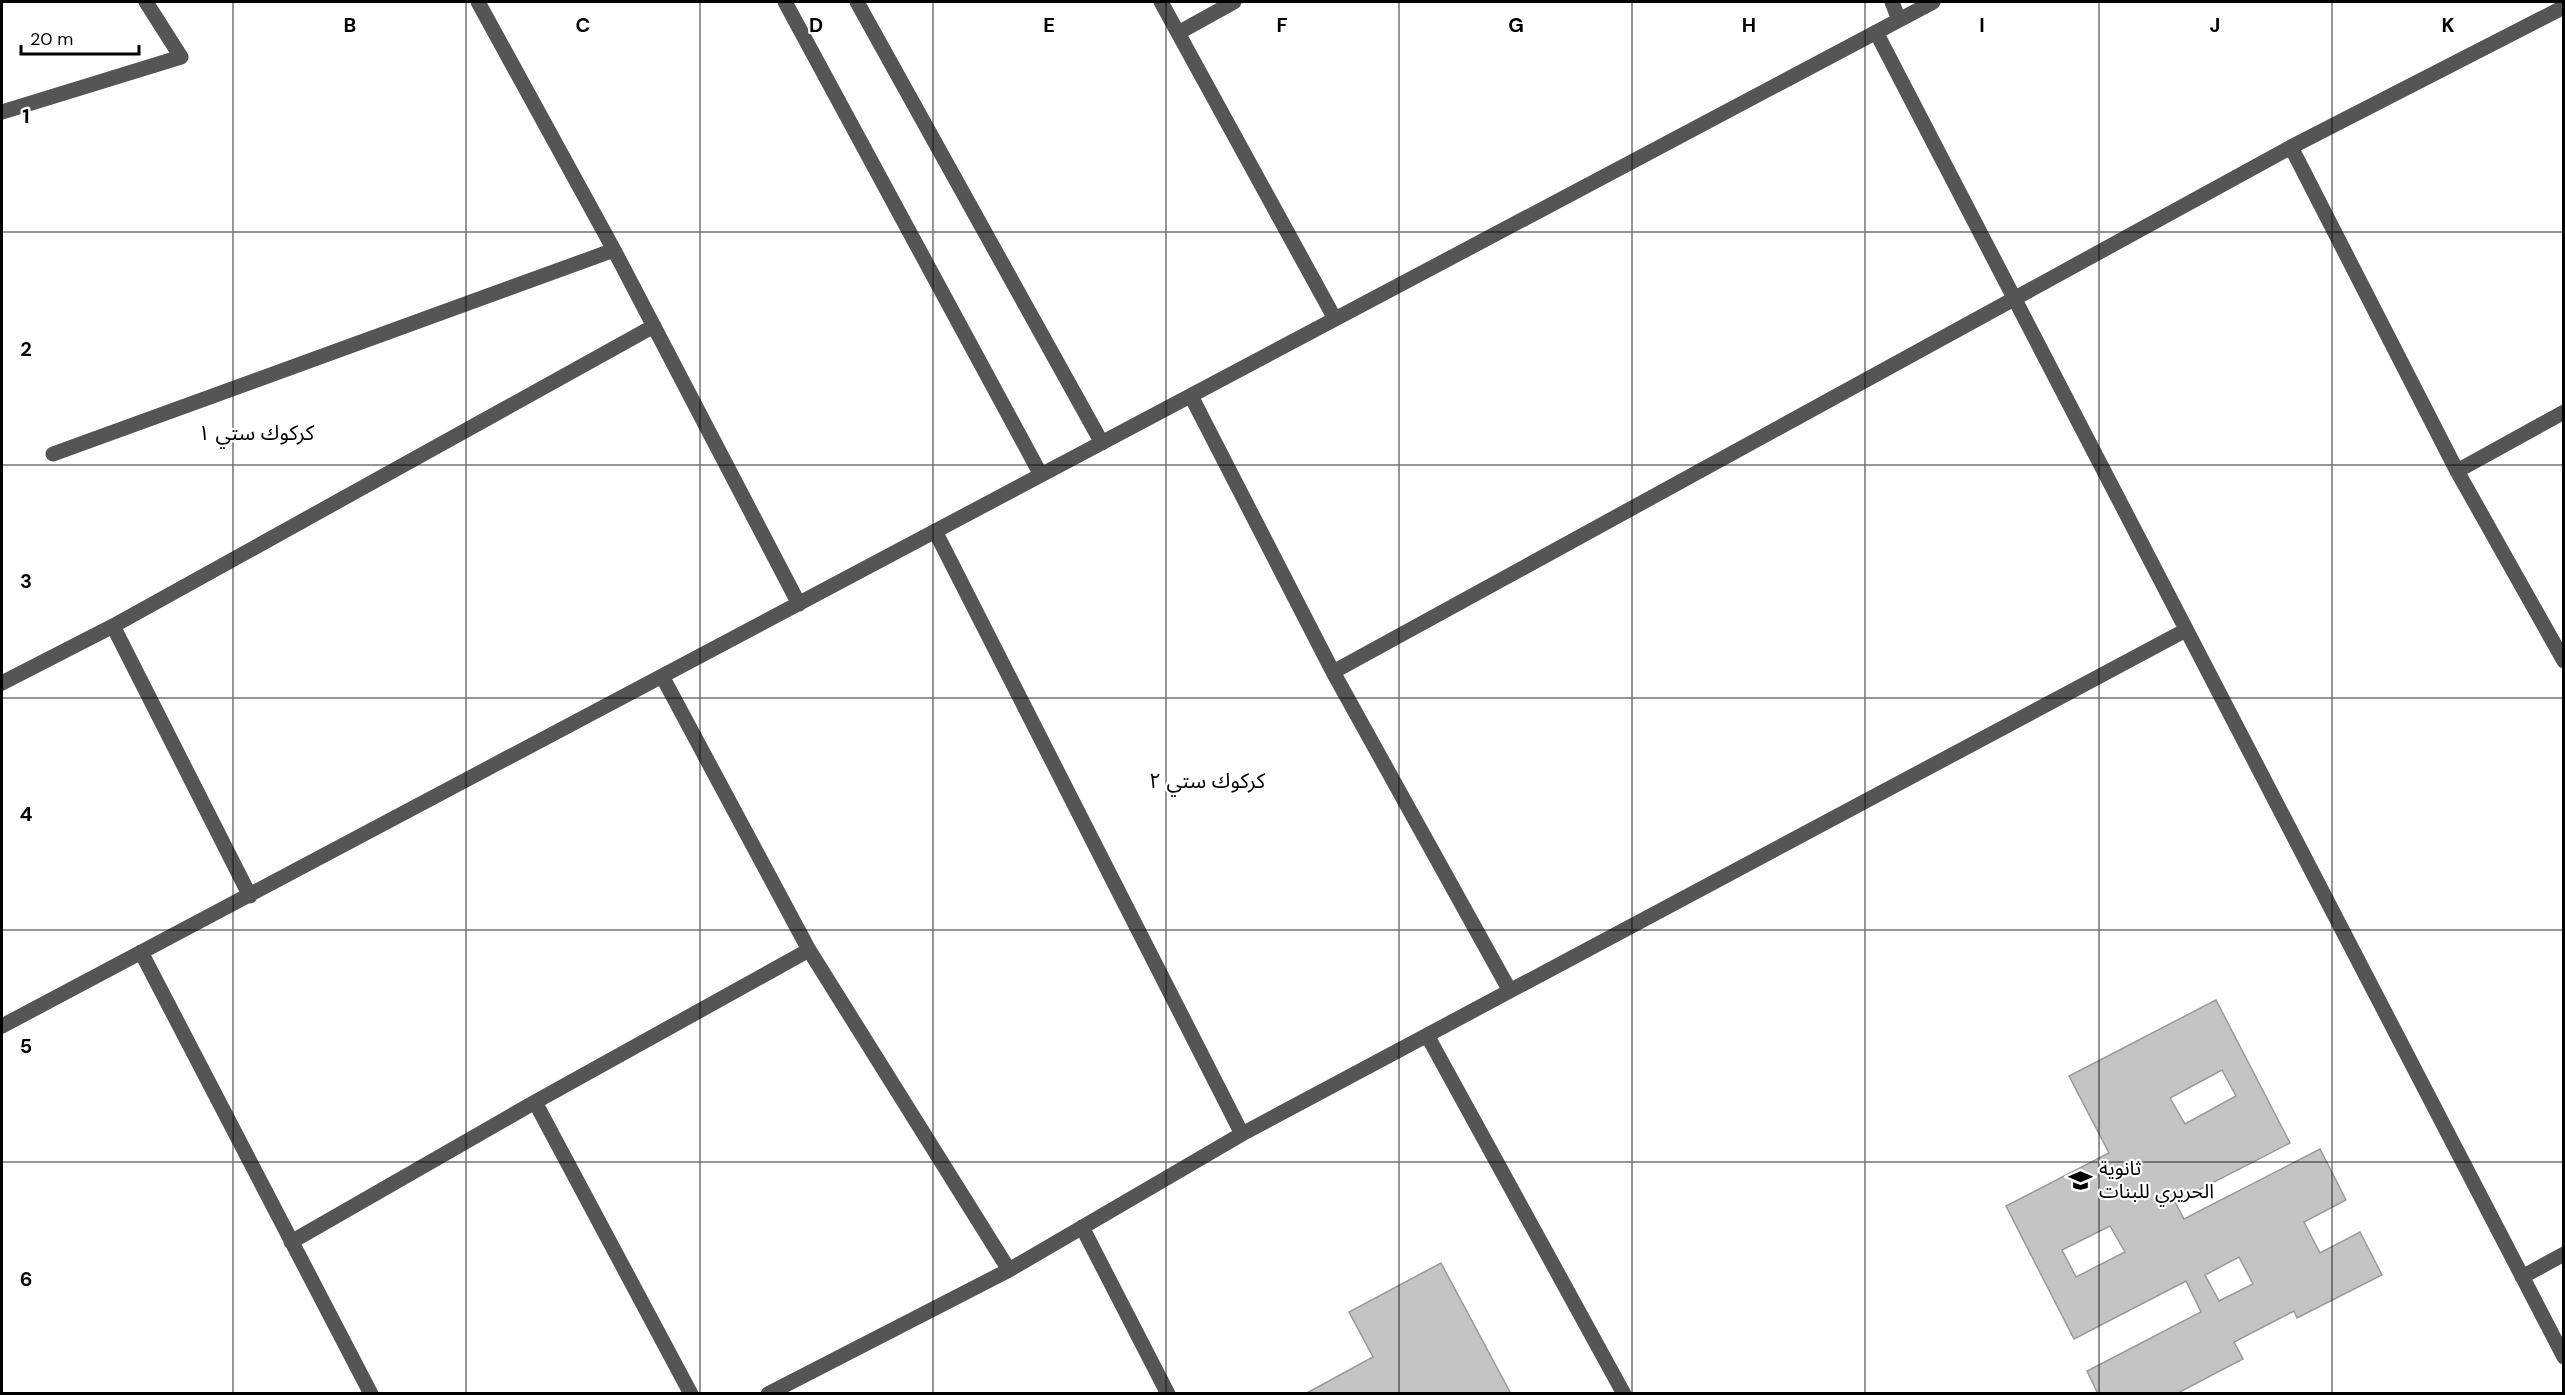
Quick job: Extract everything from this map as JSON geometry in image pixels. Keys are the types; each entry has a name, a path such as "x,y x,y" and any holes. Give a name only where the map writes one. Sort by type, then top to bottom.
{"street":[{"path":"2,112 181,57 146,2"},
{"path":"478,2 614,250 799,604"},
{"path":"785,2 1041,475"},
{"path":"857,2 1102,443"},
{"path":"1161,2 1335,319"},
{"path":"1178,33 1234,2"},
{"path":"1892,2 1899,20"},
{"path":"2,1026 1933,2"},
{"path":"1333,672 2291,147 2564,7"},
{"path":"1876,32 2564,1357"},
{"path":"2291,147 2457,471 2564,661"},
{"path":"53,454 614,250"},
{"path":"2,683 113,626 654,326"},
{"path":"1191,396 1333,672 1510,991"},
{"path":"2457,471 2564,412"},
{"path":"935,531 1242,1134"},
{"path":"113,626 250,896"},
{"path":"768,1394 1009,1270 1242,1134 2186,630"},
{"path":"662,676 809,950 1009,1270"},
{"path":"291,1242 535,1101 809,950"},
{"path":"141,952 371,1394"},
{"path":"1427,1035 1624,1394"},
{"path":"535,1101 692,1394"},
{"path":"1082,1227 1168,1394"},
{"path":"2522,1277 2564,1254"}],"building":[{"name":"ثانوية الحريري للبنات","path":"2216,1000 2290,1143 2175,1202 2184,1219 2320,1149 2346,1200 2304,1222 2320,1253 2360,1232 2382,1275 2297,1318 2294,1311 2234,1342 2243,1359 2176,1394 2098,1394 2087,1371 2201,1312 2186,1281 2074,1339 2006,1206 2109,1153 2069,1076","holes":["2222,1070 2236,1096 2185,1124 2170,1098","2110,1226 2125,1252 2076,1277 2062,1250","2239,1257 2253,1284 2219,1301 2205,1275"]},
{"path":"1441,1263 1511,1394 1305,1394 1373,1357 1349,1312"}],"place":[{"name":"ثانوية الحريري للبنات","path":"2081,1180"}],"district":[{"name":"كركوك ستي ١","path":"256,433"},
{"name":"كركوك ستي ٢","path":"1207,781"}]}
